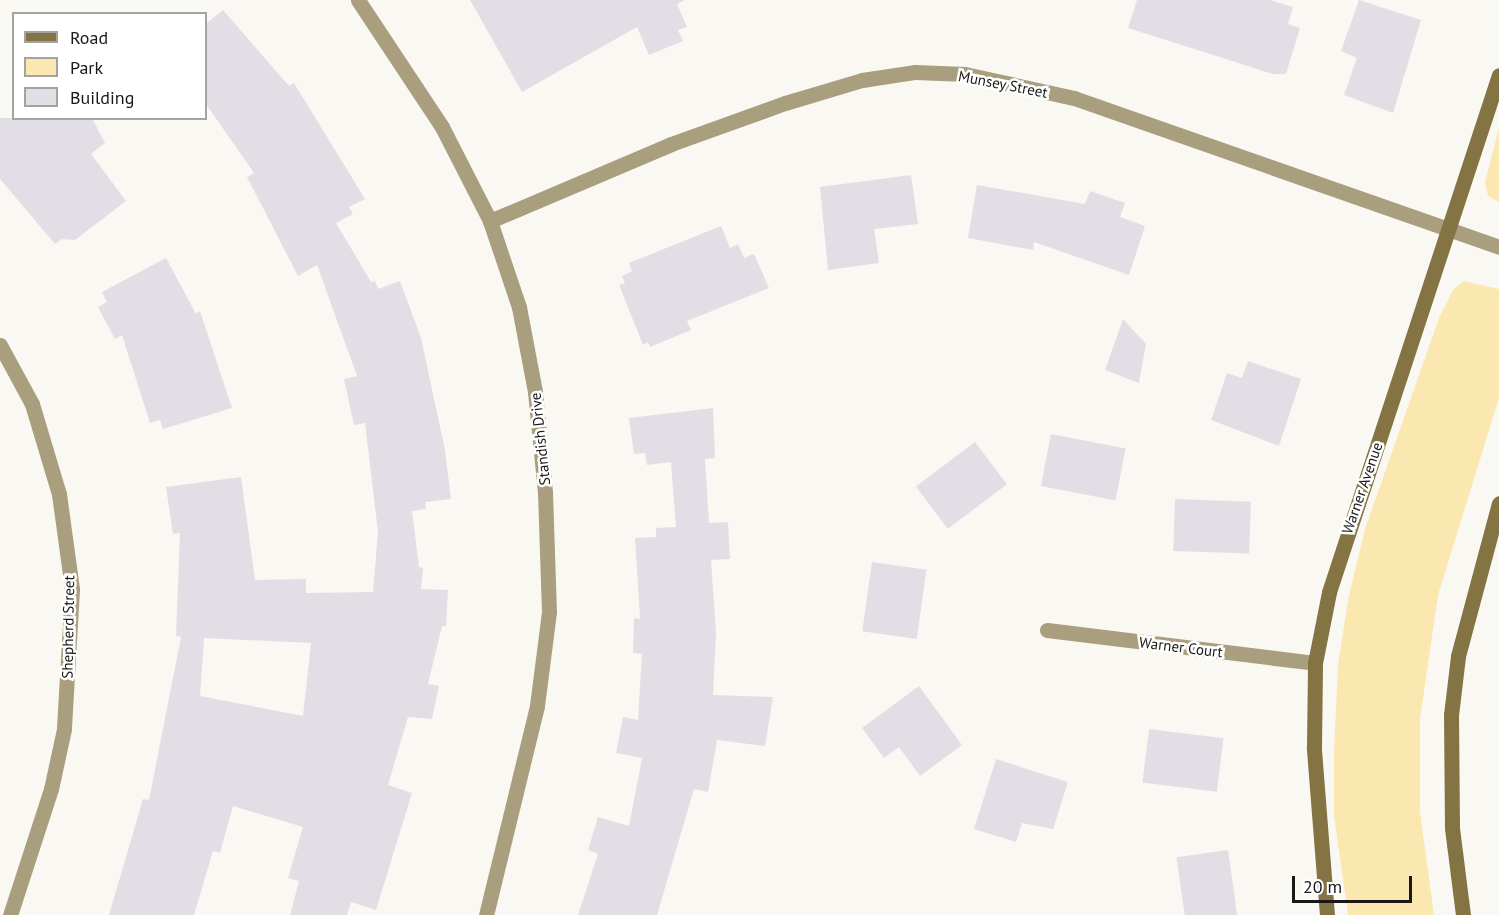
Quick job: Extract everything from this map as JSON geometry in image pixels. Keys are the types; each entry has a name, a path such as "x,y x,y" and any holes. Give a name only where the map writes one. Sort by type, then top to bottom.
{"street":[{"name":"Standish Drive","path":"358,0 442,127 490,221 519,307 535,392 545,492 549,612 537,706 486,915"},
{"name":"Munsey Street","path":"490,221 670,144 785,103 862,80 915,72 965,74 1074,98 1447,231 1499,247"},
{"name":"Warner Avenue","path":"1327,915 1318,843 1315,663 1354,507 1499,75"},
{"name":"Shepherd Street","path":"0,345 32,404 59,494 72,589 64,729 51,789 10,915"},
{"path":"1463,915 1452,828 1451,715 1458,656 1499,503"},
{"name":"Warner Court","path":"1047,630 1315,663"}],"green space":[{"path":"1499,128 1499,202 1488,196 1485,182"},
{"path":"1464,281 1499,289 1499,398 1438,595 1420,719 1420,812 1434,915 1348,915 1334,816 1334,752 1338,665 1348,600 1365,529 1439,318 1453,290"}],"building":[{"path":"470,0 685,0 677,4 687,27 678,30 683,41 649,55 637,27 522,92"},
{"path":"1137,0 1270,0 1293,7 1288,24 1300,28 1286,74 1273,74 1128,28"},
{"path":"1359,0 1421,20 1393,113 1344,95 1357,58 1341,51"},
{"path":"223,10 289,86 294,83 365,199 349,207 353,214 336,223 371,282 375,281 378,289 400,281 421,338 445,450 451,499 425,502 426,509 412,511 419,567 423,568 421,589 448,590 446,626 442,626 428,684 439,686 432,719 408,717 388,785 412,793 376,910 351,902 347,915 290,915 299,881 288,878 303,827 233,806 220,853 213,851 194,915 109,915 143,799 149,800 181,637 176,636 180,533 173,534 166,487 241,477 255,580 306,579 306,593 373,592 378,532 365,423 354,425 344,379 357,376 317,265 298,276 247,177 254,173 207,105 207,23","holes":["204,638 311,643 303,716 200,696"]},
{"path":"0,118 93,120 105,143 91,154 126,201 75,240 62,239 55,244 0,179"},
{"path":"911,175 918,224 874,229 879,263 828,270 820,187"},
{"path":"977,185 1085,204 1090,191 1125,203 1120,217 1145,226 1129,275 1034,242 1033,250 968,238"},
{"path":"721,226 730,248 738,244 744,258 754,254 769,288 687,321 691,330 650,347 648,342 643,345 619,285 625,283 622,276 632,271 629,263"},
{"path":"166,258 196,314 200,311 232,408 163,429 160,420 150,423 122,335 115,339 98,307 107,302 102,292"},
{"path":"1123,319 1146,344 1139,383 1105,370"},
{"path":"1248,361 1301,379 1279,446 1211,420 1227,373 1242,378"},
{"path":"713,408 715,458 705,459 709,523 728,522 730,559 711,560 716,634 713,695 773,697 765,746 717,740 708,792 694,789 657,915 578,915 598,854 588,850 598,817 629,826 642,758 616,753 623,717 638,720 642,654 633,653 634,618 640,619 635,538 656,537 656,528 676,527 671,462 647,465 645,453 634,454 629,418"},
{"path":"1051,434 1126,449 1115,501 1041,486"},
{"path":"975,442 1007,484 948,529 916,487"},
{"path":"1175,499 1251,502 1249,554 1173,551"},
{"path":"872,562 926,570 917,639 862,631"},
{"path":"919,686 962,745 920,776 899,747 884,758 862,728"},
{"path":"1149,729 1223,738 1217,792 1142,783"},
{"path":"996,759 1068,782 1053,829 1022,823 1016,842 974,829"},
{"path":"1228,850 1237,915 1185,915 1177,857"}]}
